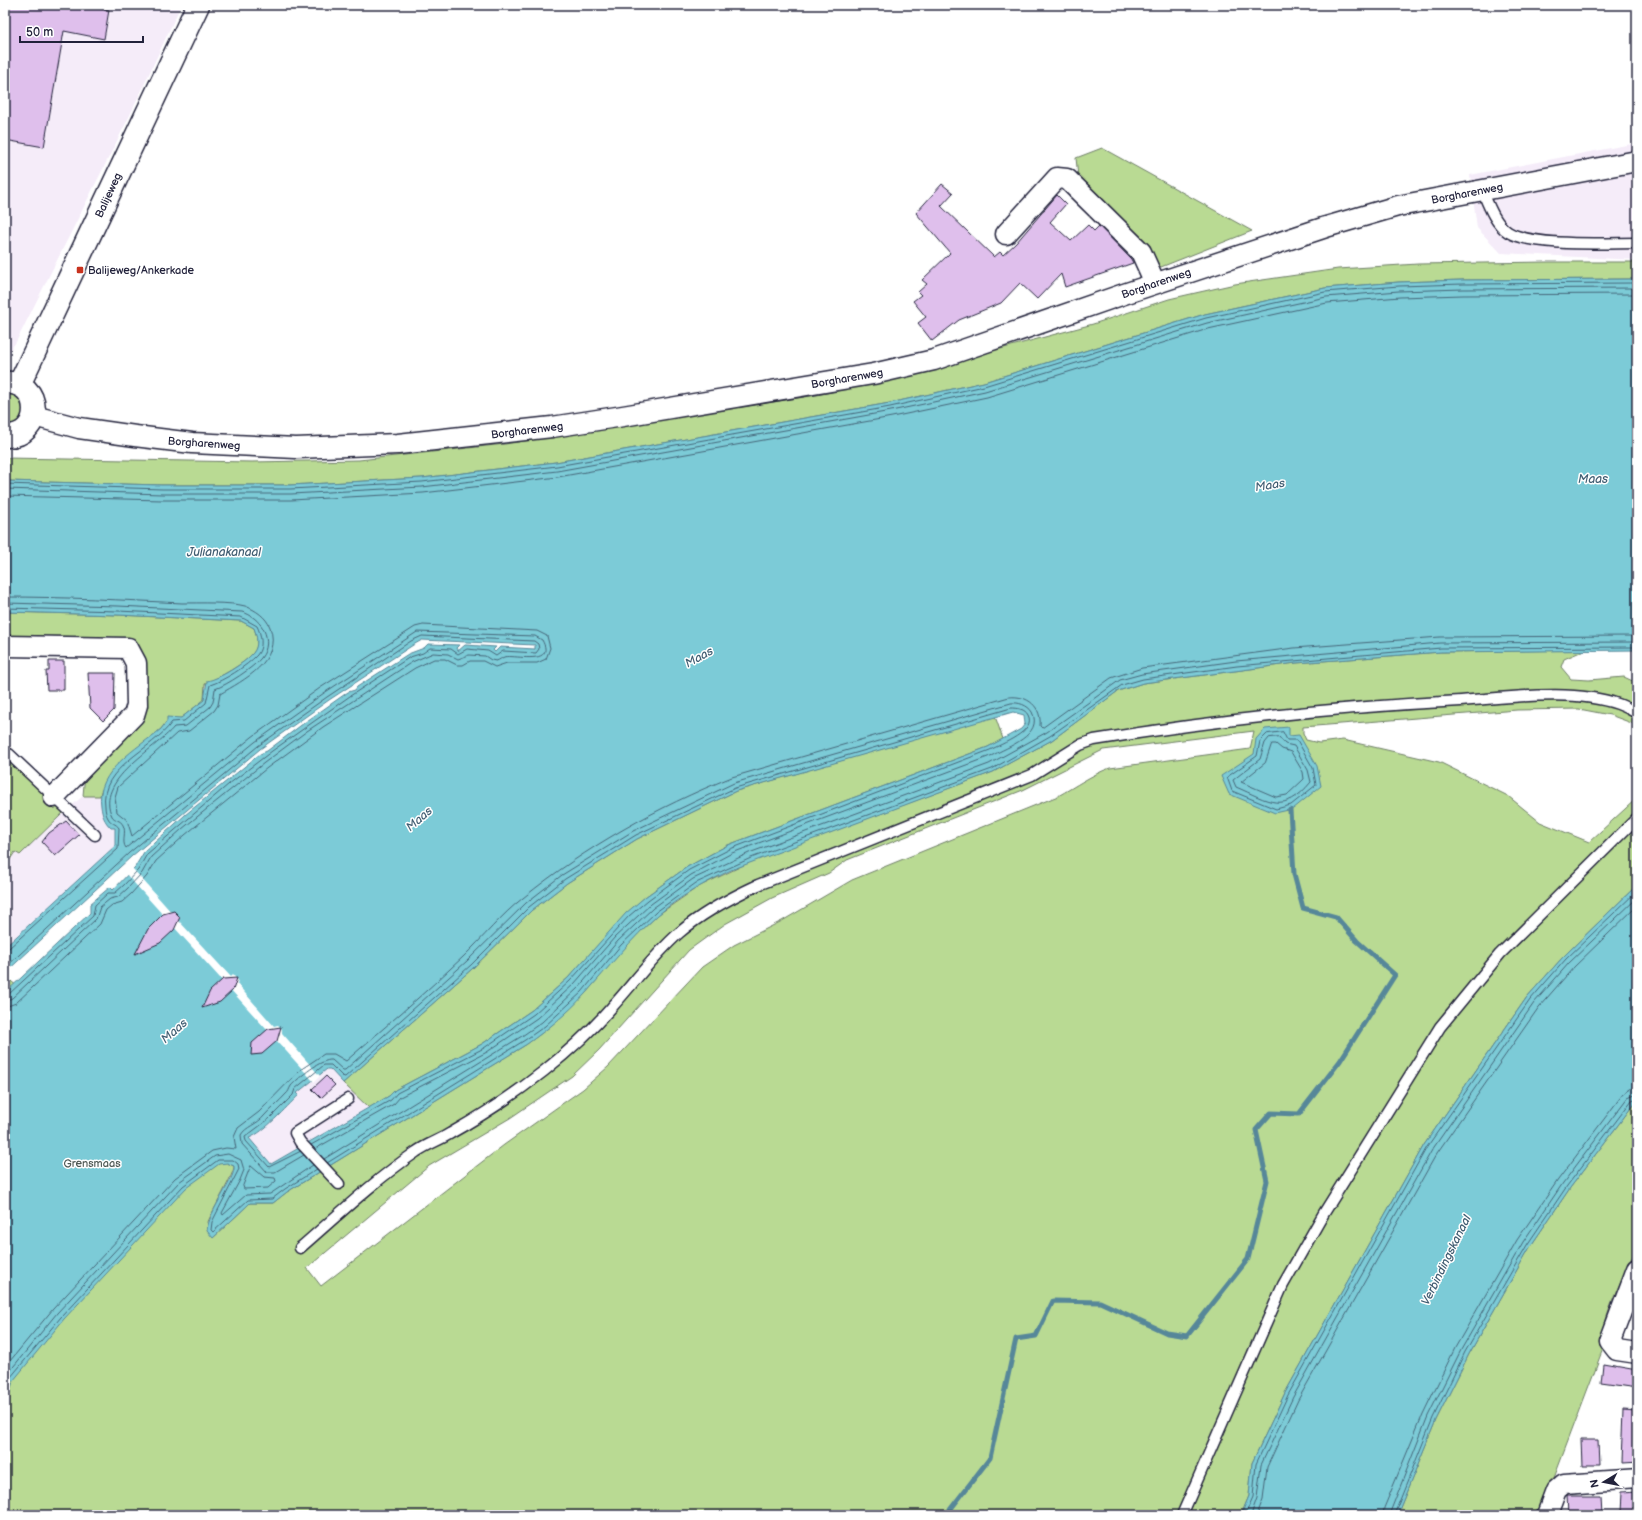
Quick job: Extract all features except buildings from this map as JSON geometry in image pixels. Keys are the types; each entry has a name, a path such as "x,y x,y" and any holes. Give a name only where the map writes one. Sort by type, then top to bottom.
{"street":[{"name":"Balijeweg","path":"12,384 198,5"},
{"name":"Borgharenweg","path":"34,416 79,428 192,443 296,448 398,444 552,428 873,374 934,360 1156,283 1326,227 1398,206 1637,161"},
{"path":"1006,234 1057,178 1067,179 1140,252 1156,283"},
{"path":"5,436 14,436 22,433 30,425 34,416 34,406 31,397 26,391 12,384"},
{"path":"5,646 128,648 136,663 137,705 134,715 54,797"},
{"path":"1637,1270 1610,1341 1617,1350 1637,1352"},
{"path":"1547,1515 1556,1491 1564,1484 1637,1479"}],"lane":[{"path":"1482,190 1494,217 1508,232 1535,241 1637,243"},
{"path":"300,1248 412,1154 485,1112 543,1072 587,1034 613,1006 642,970 679,933 702,916 739,894 758,885 1032,775 1080,745 1094,740 1183,726 1277,714 1436,702 1563,696 1588,697 1618,704 1637,713"},
{"path":"5,753 9,754 95,835"},
{"path":"1182,1515 1283,1285 1324,1213 1440,1027 1500,954 1637,818"},
{"path":"339,1184 300,1142 295,1133 348,1099"}],"shaded area":[{"path":"5,5 181,5 131,113 16,342 5,357"},
{"path":"1637,143 1637,260 1501,253 1477,228 1470,175"},
{"path":"83,796 100,796 104,821 115,828 115,846 5,947 5,867 15,851 20,854"},
{"path":"327,1069 330,1069 369,1108 270,1164 249,1138 298,1095 297,1093"}],"green space":[{"path":"1102,148 1252,231 1161,267 1079,186 1076,158"},
{"path":"1637,262 1637,279 1463,280 1399,282 1325,288 1205,314 984,382 890,403 556,462 422,478 290,485 162,485 5,481 5,458 252,462 359,460 505,444 817,395 918,374 941,365 1093,324 1169,299 1235,284 1338,269 1418,264"},
{"path":"5,392 16,393 26,407 19,423 5,427"},
{"path":"5,612 118,615 241,621 254,628 257,643 254,652 245,661 205,684 204,700 181,718 167,721 161,729 122,761 101,791 100,796 83,796 84,784 90,767 145,707 135,644 5,640"},
{"name":"Grensmaas","path":"1585,650 1564,659 1561,667 1571,679 1589,680 1624,677 1637,683 1637,725 1610,715 1579,709 1517,710 1303,727 1303,733 1306,740 1319,743 1343,740 1439,762 1508,796 1540,822 1589,842 1637,798 1637,885 1563,957 1527,997 1424,1145 1285,1393 1252,1463 1249,1496 1241,1515 5,1515 5,976 227,1163 234,1166 231,1176 208,1222 213,1238 250,1203 273,1203 287,1192 527,1044 547,1029 585,994 624,947 659,914 698,887 752,861 993,772 1052,740 1118,691 1143,683 1296,663 1441,652","holes":["1254,731 1250,749 1110,768 1090,777 1058,796 852,880 782,921 734,945 702,967 608,1067 583,1089 504,1145 321,1286 307,1268 429,1166 510,1118 572,1076 599,1050 689,950 725,924 772,898 829,873 847,860 1023,790 1103,750"]},
{"path":"5,651 9,651 7,746 5,743"},
{"path":"995,716 1003,739 988,747 728,845 687,867 645,897 626,914 568,978 532,1010 482,1044 395,1090 389,1096 369,1108 343,1083 473,968 532,910 567,883 637,839 736,791"},
{"path":"10,762 63,813 20,855 15,852 5,867 5,763"},
{"path":"1637,1100 1637,1251 1632,1257 1612,1302 1604,1328 1604,1346 1540,1515 1397,1515 1436,1420 1469,1354 1530,1247 1570,1188"}],"water":[{"path":"1637,279 1637,650 1441,652 1296,663 1143,683 1118,691 1052,740 993,772 731,870 702,885 666,908 629,943 572,1008 527,1044 287,1192 273,1203 250,1203 213,1238 207,1231 209,1222 212,1213 231,1179 234,1166 227,1163 219,1164 186,1188 64,1319 13,1381 5,1409 5,993 90,913 90,904 110,887 113,890 135,867 144,852 185,815 260,754 267,751 348,692 355,690 357,687 408,654 424,648 428,644 459,645 456,648 458,651 465,645 496,647 493,650 495,652 500,647 535,649 535,645 422,640 413,645 329,700 260,749 132,856 5,973 5,947 115,846 115,828 111,828 105,820 101,806 101,793 111,771 130,752 161,729 167,721 167,717 181,718 204,700 207,681 225,674 238,666 253,653 257,641 254,628 241,621 118,615 5,612 5,481 162,485 290,485 422,478 556,462 890,403 984,382 1205,314 1325,288 1399,282","holes":["1013,712 1024,715 1025,724 1021,729 988,747 728,845 687,867 645,897 626,913 568,978 532,1010 482,1044 395,1090 389,1096 271,1164 249,1138 262,1131 299,1095 297,1093 327,1069 330,1069 343,1083 473,968 532,910 567,883 637,839 736,791"]},
{"path":"1289,727 1289,736 1299,735 1317,766 1321,786 1293,809 1275,813 1229,794 1221,776 1254,754 1256,739 1265,729"},
{"name":"Verbindingskanaal","path":"1637,885 1637,1100 1570,1188 1530,1247 1469,1354 1436,1420 1397,1515 1241,1515 1249,1496 1252,1463 1285,1393 1424,1145 1527,997 1563,957"}],"pier":[{"path":"132,867 172,913 174,911 180,918 178,920 231,977 233,975 238,980 237,984 274,1026 278,1025 282,1029 282,1033 320,1076 314,1082 126,874"}],"waterway":[{"path":"946,1515 990,1458 1016,1339 1036,1336 1053,1301 1100,1302 1167,1333 1187,1336 1248,1259 1267,1181 1256,1130 1271,1113 1299,1114 1340,1061 1395,975 1357,941 1336,917 1303,908 1294,874 1290,810"}],"place":[{"name":"Balijeweg/Ankerkade","path":"80,270"}],"water label":[{"name":"Maas","path":"1593,479"},
{"name":"Maas","path":"1270,485"},
{"name":"Julianakanaal","path":"224,552"},
{"name":"Maas","path":"699,657"},
{"name":"Maas","path":"419,819"},
{"name":"Maas","path":"174,1031"}]}
